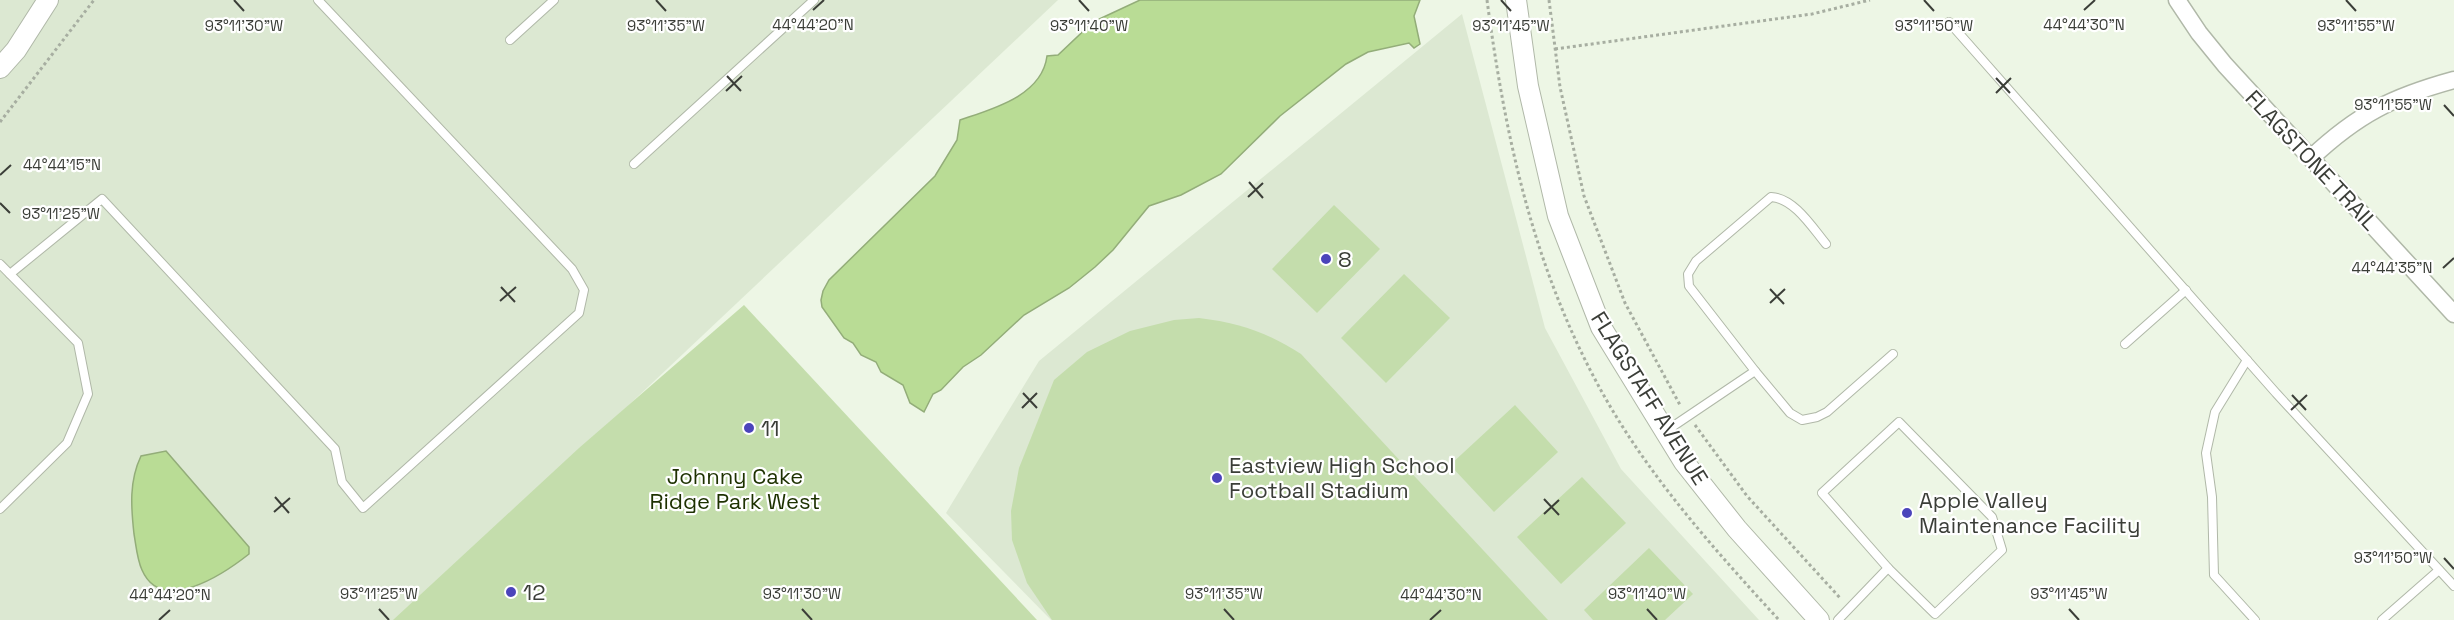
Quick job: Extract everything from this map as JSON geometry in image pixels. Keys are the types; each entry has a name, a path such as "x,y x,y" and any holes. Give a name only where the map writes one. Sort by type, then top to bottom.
{"street":[{"path":"0,68 16,50 48,0"},
{"name":"FLAGSTAFF AVENUE","path":"1516,0 1528,86 1558,216 1601,327 1684,462 1737,529 1819,620"},
{"name":"FLAGSTONE TRAIL","path":"2177,0 2199,33 2225,65 2454,314"},
{"path":"2311,158 2349,124 2373,109 2415,91 2454,80"}],"lane":[{"path":"10,274 102,199 335,449 342,482 363,508 372,501 579,314 584,290 572,269 318,0"},
{"path":"510,40 554,0"},
{"path":"634,165 814,0"},
{"path":"1949,22 2247,360 2454,586"},
{"path":"1826,244 1794,207 1782,197 1771,197 1696,261 1688,274 1689,286 1790,413 1802,420 1827,412 1893,354"},
{"path":"0,264 78,343 88,394 67,443 0,509"},
{"path":"2125,344 2186,290"},
{"path":"2247,360 2215,412 2206,453 2212,497 2214,574 2255,620"},
{"path":"1665,432 1755,371"},
{"path":"1899,422 1992,517 2002,550 1935,614 1888,568 1822,493 1899,422"},
{"path":"1838,620 1888,568"},
{"path":"2382,620 2439,570"}],"path":[{"path":"0,122 94,0"},
{"path":"1549,0 1560,87 1584,196 1625,303 1675,398 1747,496 1850,608"},
{"path":"1555,49 1812,14 1870,0"}],"shaded area":[{"path":"0,0 1058,0 401,620 0,620"},
{"path":"1140,0 1420,0 1414,16 1420,44 1414,48 1409,43 1368,52 1346,64 1280,116 1221,174 1181,195 1149,206 1113,250 1095,267 1069,288 1024,315 981,355 963,367 941,390 933,394 924,412 910,403 903,385 881,372 876,362 861,355 853,343 844,338 822,307 823,291 829,280 935,176 957,140 960,120 1014,99 1026,91 1043,70 1047,56 1058,55 1093,22"},
{"path":"1462,14 1545,328 1621,469 1759,620 1051,620 946,513 1039,361"},
{"path":"166,451 249,547 249,554 225,571 210,580 178,590 164,590 151,583 142,570 133,524 134,475 141,456"}],"green space":[{"name":"8","path":"1334,205 1380,249 1317,313 1272,269"},
{"name":"8","path":"1404,274 1450,318 1386,383 1341,338"},
{"name":"Johnny Cake Ridge Park West","path":"744,305 1037,620 393,620 579,448"},
{"name":"Eastview High School Football Stadium","path":"1199,318 1252,330 1301,354 1548,620 1052,620 1027,583 1012,540 1011,511 1019,468 1054,380 1087,352 1130,331 1174,320"},
{"path":"1515,405 1558,452 1494,512 1450,465"},
{"path":"1582,477 1626,523 1561,584 1517,537"},
{"path":"1649,548 1693,594 1665,620 1593,620 1584,610"}],"place":[{"name":"8","path":"1326,259"},
{"name":"11","path":"749,428"},
{"name":"Eastview High School Football Stadium","path":"1217,478"},
{"name":"Apple Valley Maintenance Facility","path":"1907,513"},
{"name":"12","path":"511,592"}]}
